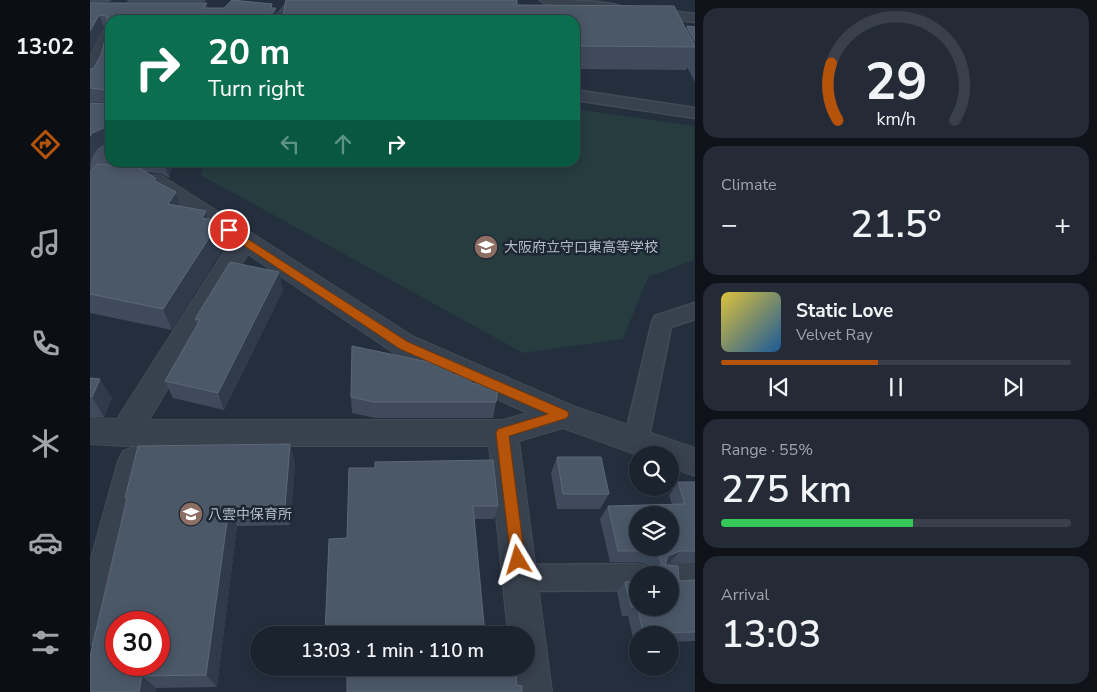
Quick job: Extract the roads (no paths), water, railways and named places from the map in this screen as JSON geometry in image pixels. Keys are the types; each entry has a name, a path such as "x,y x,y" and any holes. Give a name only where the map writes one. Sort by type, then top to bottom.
{"main road":[{"path":"90,175 105,156"}],"street":[{"path":"90,76 105,44"},
{"path":"90,175 154,181 404,345 562,414 694,462"},
{"path":"90,627 134,433 244,240"},
{"path":"90,431 134,433 503,433 562,414"},
{"path":"503,433 533,692"}],"lane":[{"path":"284,15 295,0"},
{"path":"546,0 694,18"},
{"path":"580,96 694,114"},
{"path":"636,441 662,322 694,311"},
{"path":"679,577 694,576"},
{"path":"520,578 629,577"}],"place":[{"name":"大阪府立守口東高等学校","path":"486,247"},
{"name":"八雲中保育所","path":"191,514"}]}
